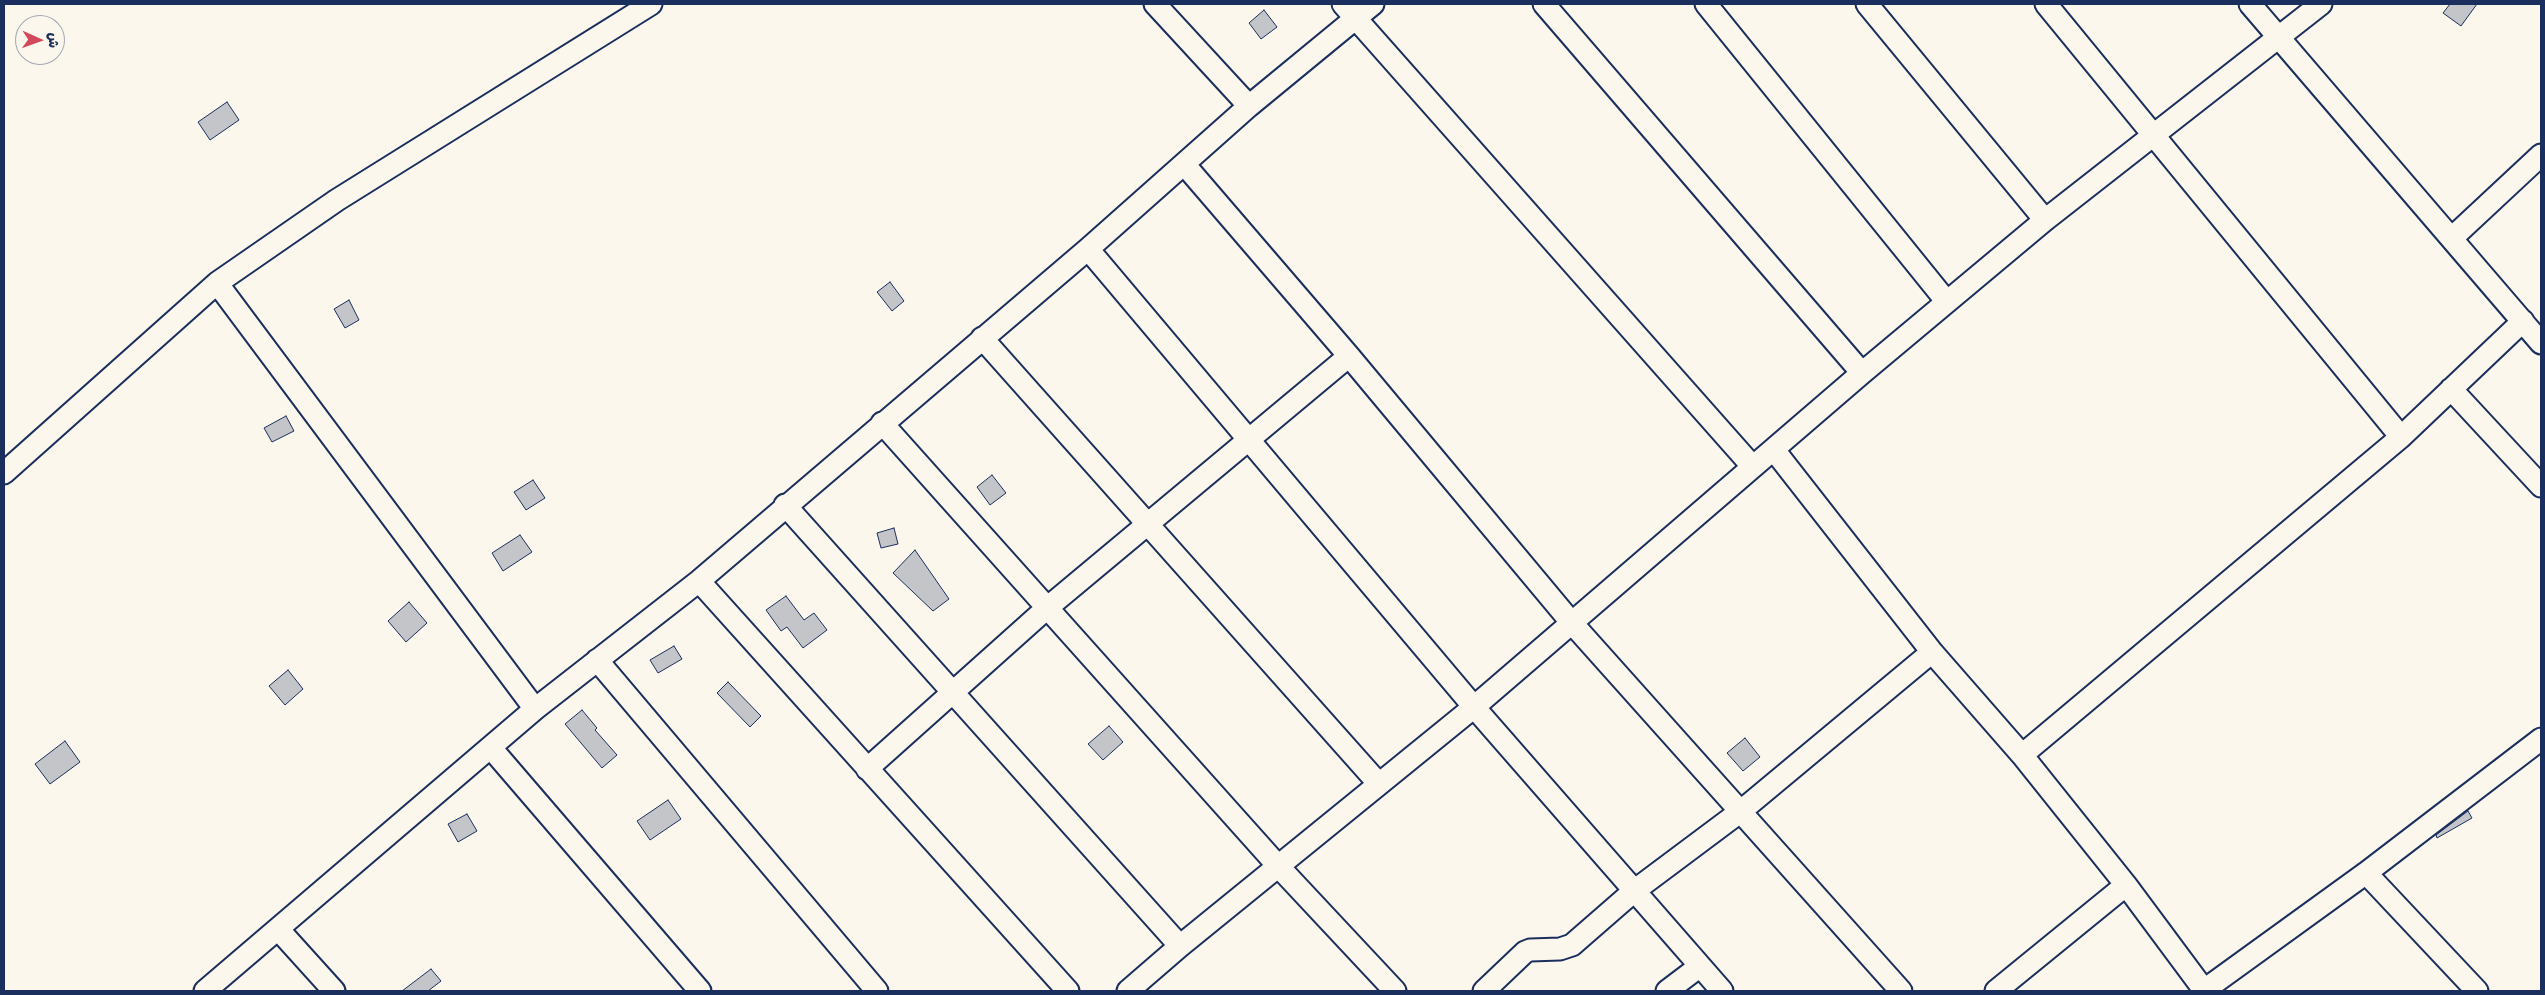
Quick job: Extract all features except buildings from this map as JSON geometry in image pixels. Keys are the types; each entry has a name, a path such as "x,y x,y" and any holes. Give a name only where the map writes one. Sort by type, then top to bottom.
{"street":[{"path":"4,473 217,283 337,200 650,4"},
{"path":"1155,4 1249,106"},
{"path":"204,991 535,709 699,581 785,505 1088,249 1249,106 1349,11 1373,4"},
{"path":"1544,4 1862,373"},
{"path":"1706,4 1947,302"},
{"path":"1867,4 2045,220"},
{"path":"2046,4 2155,134 2401,437"},
{"path":"2250,4 2541,343"},
{"path":"1128,991 1180,946 1474,707 1862,373 2045,220 2321,4"},
{"path":"1349,11 1753,467"},
{"path":"2452,238 2541,155"},
{"path":"1184,164 1349,356 1571,622 1901,991"},
{"path":"1088,249 1474,707 1722,991"},
{"path":"217,283 535,709"},
{"path":"2022,755 2401,437 2523,321"},
{"path":"982,338 1379,784"},
{"path":"868,769 952,691 1047,608 1349,356"},
{"path":"2451,389 2541,486"},
{"path":"882,423 1279,867 1395,991"},
{"path":"1774,450 1932,652 2022,755 2126,885 2204,991 2366,873 2541,740"},
{"path":"785,505 1180,946"},
{"path":"699,581 1068,991"},
{"path":"1484,991 1526,952 1530,950 1560,949 1572,945 1634,891 1741,811 1932,652"},
{"path":"597,660 877,991"},
{"path":"491,748 700,991"},
{"path":"2366,873 2477,991"},
{"path":"1996,991 2126,885"},
{"path":"278,929 334,991"},
{"path":"1668,991 1700,966"}]}
